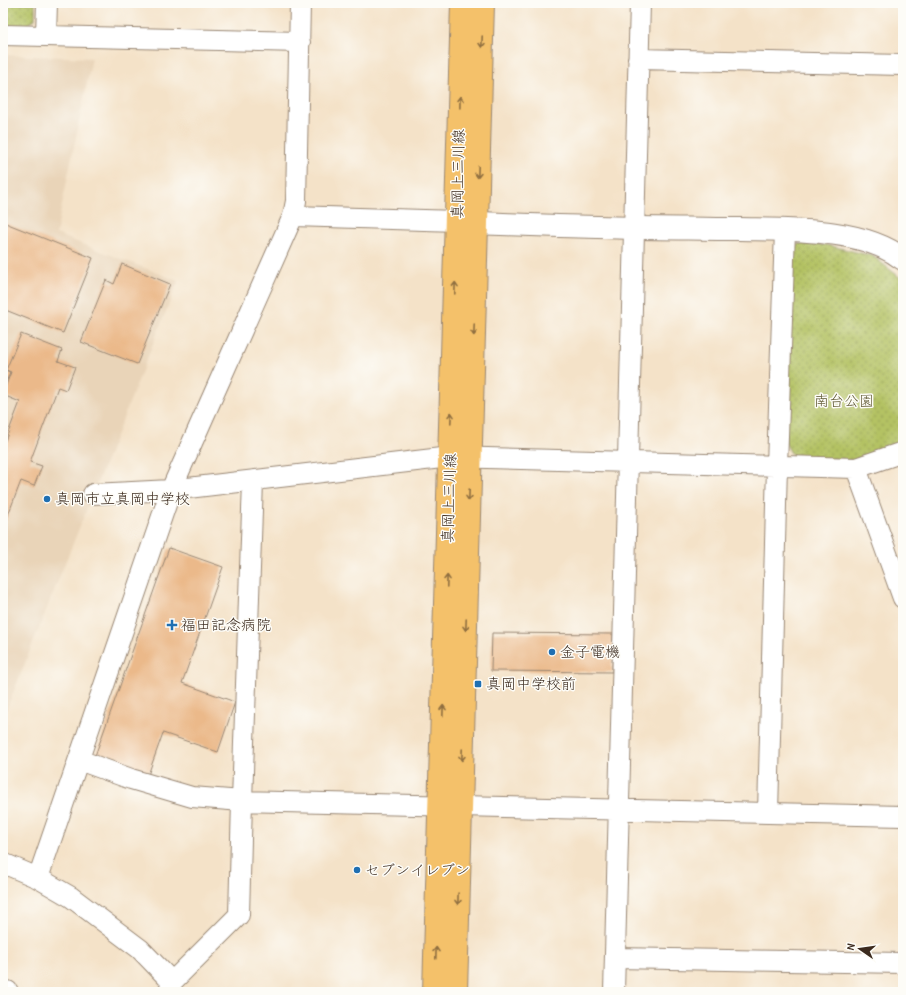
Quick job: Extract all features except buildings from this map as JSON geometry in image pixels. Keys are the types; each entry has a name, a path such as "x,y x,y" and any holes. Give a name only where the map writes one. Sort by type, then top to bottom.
{"main road":[{"name":"真岡上三川線","path":"462,3 467,222"},
{"name":"真岡上三川線","path":"434,992 450,805 467,222 483,3"},
{"name":"真岡上三川線","path":"450,805 456,992"}],"street":[{"path":"46,35 47,3"},
{"path":"38,878 171,490 293,216 296,201 300,3"},
{"path":"614,992 640,3"},
{"path":"3,35 300,42"},
{"path":"638,59 903,65"},
{"path":"293,216 633,228 785,230 836,234 869,242 901,253"},
{"path":"768,813 785,230"},
{"path":"93,494 171,490 460,457 856,468 903,452"},
{"path":"856,468 903,598"},
{"path":"3,864 38,878 71,897 140,949 170,987 239,915 253,481"},
{"path":"79,760 131,779 192,797 242,801 903,816"},
{"path":"615,958 903,963"},
{"path":"3,991 7,992"}],"shaded area":[{"name":"真岡市立真岡中学校","path":"3,55 92,58 56,234 178,281 3,718"}],"green space":[{"path":"3,3 35,3 35,19 21,29 3,29"},
{"name":"南台公園","path":"800,243 827,245 873,256 903,280 903,443 855,461 794,458 785,443 790,251"}],"place":[{"name":"真岡市立真岡中学校","path":"47,499"},
{"name":"福田記念病院","path":"172,625"},
{"name":"金子電機","path":"552,652"},
{"name":"真岡中学校前","path":"478,684"},
{"name":"セブンイレブン","path":"357,870"}]}
